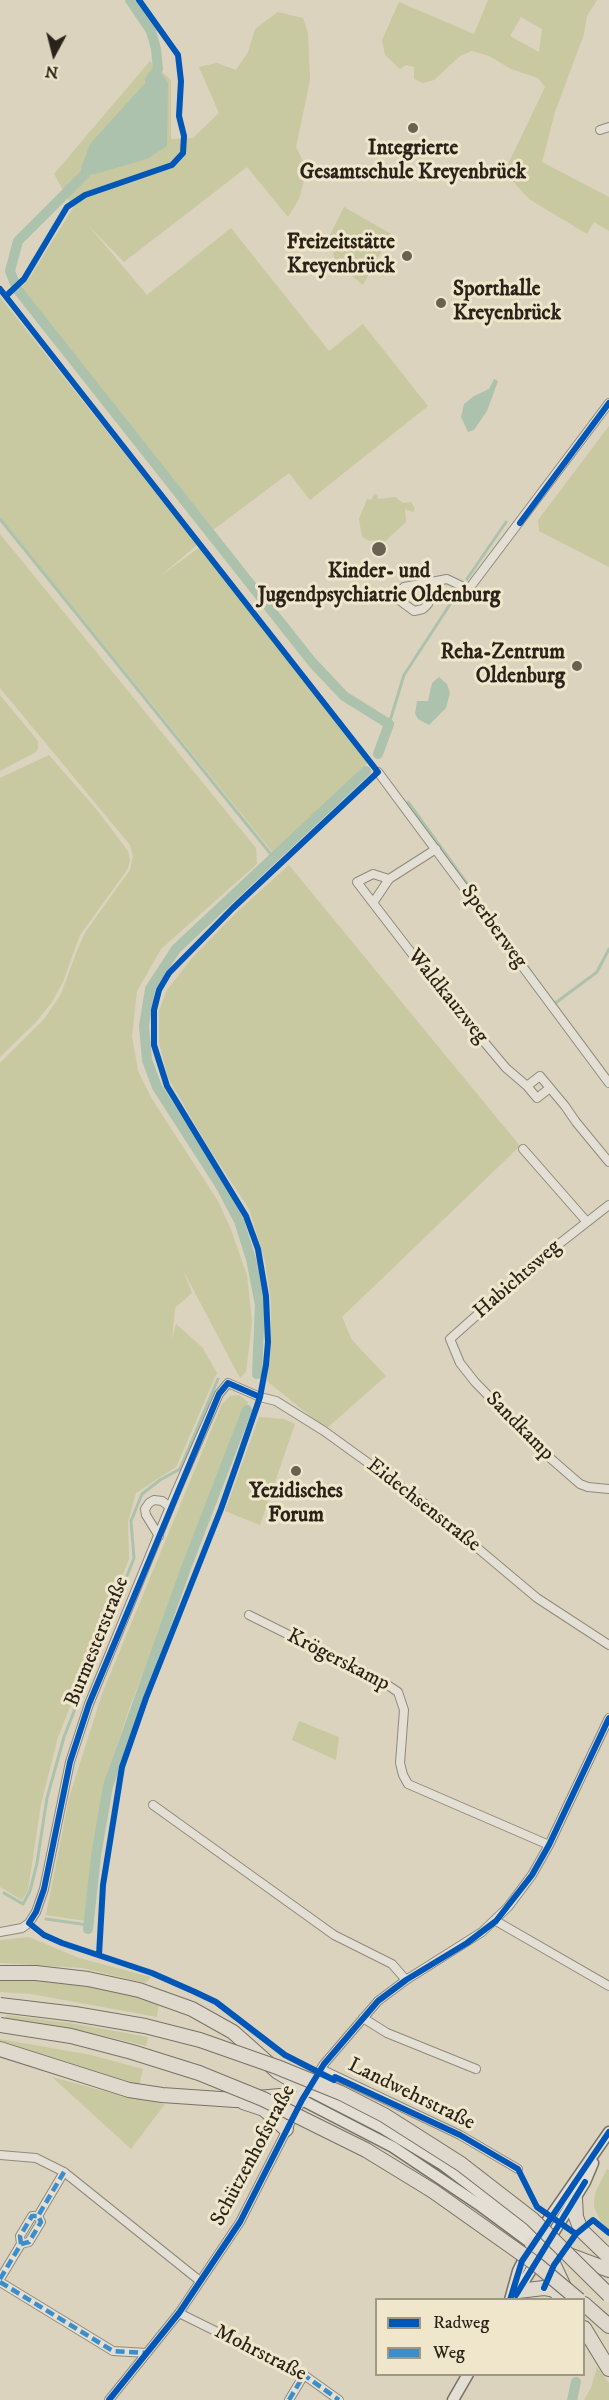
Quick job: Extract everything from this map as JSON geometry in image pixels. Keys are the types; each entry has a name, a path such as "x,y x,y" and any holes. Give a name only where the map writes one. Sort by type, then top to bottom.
{"highway":[{"path":"0,1972 36,1973 88,1979 139,1990 192,2009 233,2032 305,2095"},
{"path":"0,2005 75,2014 145,2026 200,2040 250,2056 341,2093 384,2115 461,2164 532,2219 609,2295"},
{"path":"0,2025 71,2037 132,2052 199,2073 263,2099 366,2150 433,2190 527,2258 577,2298"},
{"path":"0,2049 129,2090 190,2099 236,2100 305,2095"},
{"path":"236,2100 258,2106 286,2129"},
{"path":"575,2199 576,2217 581,2230 609,2257"},
{"path":"540,2244 609,2270"},
{"path":"540,2244 554,2265 566,2298"},
{"path":"513,2297 544,2288 554,2290 564,2298"},
{"path":"585,2305 609,2326"},
{"path":"585,2330 606,2366"}],"main road":[{"path":"305,2095 411,2145 475,2188 540,2244"},
{"path":"513,2297 540,2244 609,2132"},
{"path":"540,2244 575,2199 585,2182 597,2152"},
{"path":"453,2400 467,2376"}],"street":[{"path":"600,130 609,127"},
{"path":"432,583 428,604 423,609 414,611 399,600 398,593 401,588 447,579 466,588 471,586 609,403"},
{"name":"Sperberweg","path":"378,772 609,1083"},
{"path":"373,903 390,879 436,849"},
{"name":"Waldkauzweg","path":"390,879 373,874 357,882 433,981 506,1068 527,1086"},
{"path":"550,1088 537,1098 527,1086 540,1076 550,1088 609,1162"},
{"path":"523,1149 587,1222"},
{"name":"Habichtsweg","path":"450,1339 541,1258 609,1205"},
{"name":"Sandkamp","path":"450,1339 460,1363 475,1382 542,1451 580,1484 609,1489"},
{"name":"Burmesterstraße","path":"0,1932 22,1928 29,1923 36,1912 44,1889 70,1762 89,1704 170,1507 219,1394 228,1383"},
{"name":"Eidechsenstraße","path":"228,1383 260,1397 276,1401 324,1431 425,1504 537,1599 609,1645"},
{"path":"159,1536 146,1515 145,1509 148,1503 154,1500 162,1501 170,1507"},
{"name":"Krögerskamp","path":"249,1616 383,1682 398,1692 404,1710 400,1763 402,1774 408,1784 549,1845"},
{"name":"Schützenhofstraße","path":"110,2400 178,2313 240,2222 286,2129 321,2069 378,2001 496,1921 532,1875 549,1845 609,1718"},
{"path":"153,1805 334,1935 392,1964 406,1980"},
{"path":"496,1921 609,1986"},
{"path":"363,2018 387,2033 476,2069"},
{"name":"Landwehrstraße","path":"321,2069 460,2135 518,2169"},
{"path":"0,2154 36,2158 64,2172 200,2281"},
{"path":"64,2172 38,2216 41,2222 29,2242 21,2244 0,2280 114,2351 147,2353"},
{"name":"Mohrstraße","path":"178,2313 304,2375 339,2400"},
{"path":"289,2400 304,2375"}],"shaded area":[{"path":"488,0 597,0 587,16 584,34 555,112 542,162 609,197 609,231 594,222 587,234 529,199 508,176 506,170 510,160 545,87 538,78 511,69 489,56 472,51 460,56 434,80 423,83 414,79 414,67 406,65 400,69 385,55 382,40 399,2 474,34","holes":["521,17 542,29 539,52 510,36"]},
{"path":"278,12 303,18 308,33 310,80 296,147 307,169 299,199 288,217 247,167 124,262 88,225 147,295 231,228 329,351 363,324 428,406 310,500 289,473 213,530 21,288 73,208 54,174 150,61 171,80 171,139 193,138 219,113 199,67 217,63 236,70 248,52 255,29"},
{"path":"158,69 168,83 167,146 147,159 84,175 81,168 90,144"},
{"path":"344,207 391,234 363,285 335,262 330,235"},
{"path":"0,297 197,545 158,578 200,547 368,763 274,854 0,517"},
{"path":"494,379 498,381 487,411 474,430 468,432 461,417 464,404 489,389"},
{"path":"609,426 609,567 539,531 538,520"},
{"path":"374,494 378,499 395,497 403,503 411,502 415,509 413,512 405,509 406,522 382,544 362,537 359,519 367,499 371,500"},
{"path":"0,534 256,848 257,864 161,949 137,991 132,1036 138,1071 152,1099 218,1201 247,1275 252,1323 246,1372 240,1378 183,1270 192,1293 175,1308 172,1340 176,1324 202,1347 217,1373 176,1467 136,1493 128,1522 129,1559 58,1737 41,1804 28,1890 22,1900 0,1887 0,1063 45,1018 61,994 86,931 130,870 133,856 130,845 0,688"},
{"path":"439,677 447,684 450,693 446,708 429,725 418,719 415,714 417,701 428,701 432,683"},
{"path":"0,695 38,741 38,748 36,752 0,771"},
{"path":"49,755 96,809 128,851 130,860 122,877 80,935 63,982 52,1002 36,1022 0,1057 0,778"},
{"path":"289,865 520,1146 342,1317 352,1340 386,1376 326,1429 267,1381 271,1346 271,1302 265,1261 249,1209 209,1148 168,1078 159,1043 159,1011 167,990 192,958 237,912"},
{"path":"239,1395 248,1402 129,1709 106,1779 94,1847 86,1921 46,1915 69,1798 102,1694 222,1404 230,1396"},
{"path":"259,1417 284,1419 295,1424 260,1525 225,1511"},
{"path":"299,1721 339,1737 336,1760 292,1740"},
{"path":"29,1937 79,1958 151,1977 146,1983 82,1968 0,1963 0,1940"},
{"path":"19,1979 78,1984 127,1994 159,2003 157,2017 31,1994 0,1992 0,1980"},
{"path":"7,2015 70,2023 148,2037 146,2046 96,2034 5,2019"},
{"path":"0,2039 91,2055 143,2069 139,2086 0,2044"},
{"path":"52,2077 111,2093 165,2104 131,2149"},
{"path":"607,2169 609,2170 609,2229 601,2222 594,2207 595,2193"},
{"path":"597,2367 609,2383 609,2400 584,2400 591,2388"}],"waterway":[{"path":"130,0 151,31 156,49 158,69 150,80"},
{"path":"91,164 84,175 18,241 10,271 17,289 312,662 344,696 389,724 378,754"},
{"path":"0,519 274,858"},
{"path":"467,579 506,522"},
{"path":"389,724 404,675 458,592"},
{"path":"257,1374 260,1305 251,1259 239,1221 220,1185 157,1087 147,1060 144,1026 150,989 176,949 366,771"},
{"path":"408,802 531,972"},
{"path":"553,1002 554,1004 597,972 609,949"},
{"path":"4,1893 23,1904 30,1891 37,1863 47,1798 64,1737 134,1558 131,1521 142,1494 160,1480 180,1469 218,1379"},
{"path":"88,1929 96,1856 108,1786 186,1568 247,1410"},
{"path":"46,1919 88,1925"},
{"path":"572,2400 576,2382"}],"marked path":[{"path":"0,2279 21,2244 29,2242 41,2222 38,2216 64,2172"},
{"path":"21,2244 20,2236 32,2216 38,2216"},
{"path":"0,2282 113,2351 147,2353"},
{"path":"289,2400 304,2375 339,2400"}],"cycle path":[{"path":"6,296 24,279 67,207 85,195 172,165 183,153 184,136 179,116 181,81 178,55 139,0"},
{"path":"0,289 378,772 233,908 169,973 159,990 154,1010 154,1045 167,1086 246,1216 258,1249 266,1296 268,1342 260,1397 221,1509 146,1698 122,1767 103,1885 99,1955"},
{"path":"520,523 609,403"},
{"path":"260,1397 228,1383 219,1394 89,1704 70,1762 44,1889 36,1912 29,1923 44,1935 62,1943 152,1973 216,2002 285,2055 334,2080 335,2077 460,2135 518,2169 537,2207 576,2234"},
{"path":"109,2400 179,2313 240,2222 302,2100 324,2064 378,2001 406,1980 467,1943 496,1921 532,1875 549,1845 609,1718"},
{"path":"511,2298 522,2261 609,2132"},
{"path":"516,2295 585,2182"},
{"path":"544,2288 554,2265 576,2234 593,2220 609,2233"}],"place":[{"name":"Integrierte Gesamtschule Kreyenbrück","path":"413,128"},
{"name":"Freizeitstätte Kreyenbrück","path":"407,256"},
{"name":"Sporthalle Kreyenbrück","path":"441,303"},
{"name":"Kinder- und Jugendpsychiatrie Oldenburg","path":"379,549"},
{"name":"Reha-Zentrum Oldenburg","path":"577,666"},
{"name":"Yezidisches Forum","path":"296,1471"}]}
